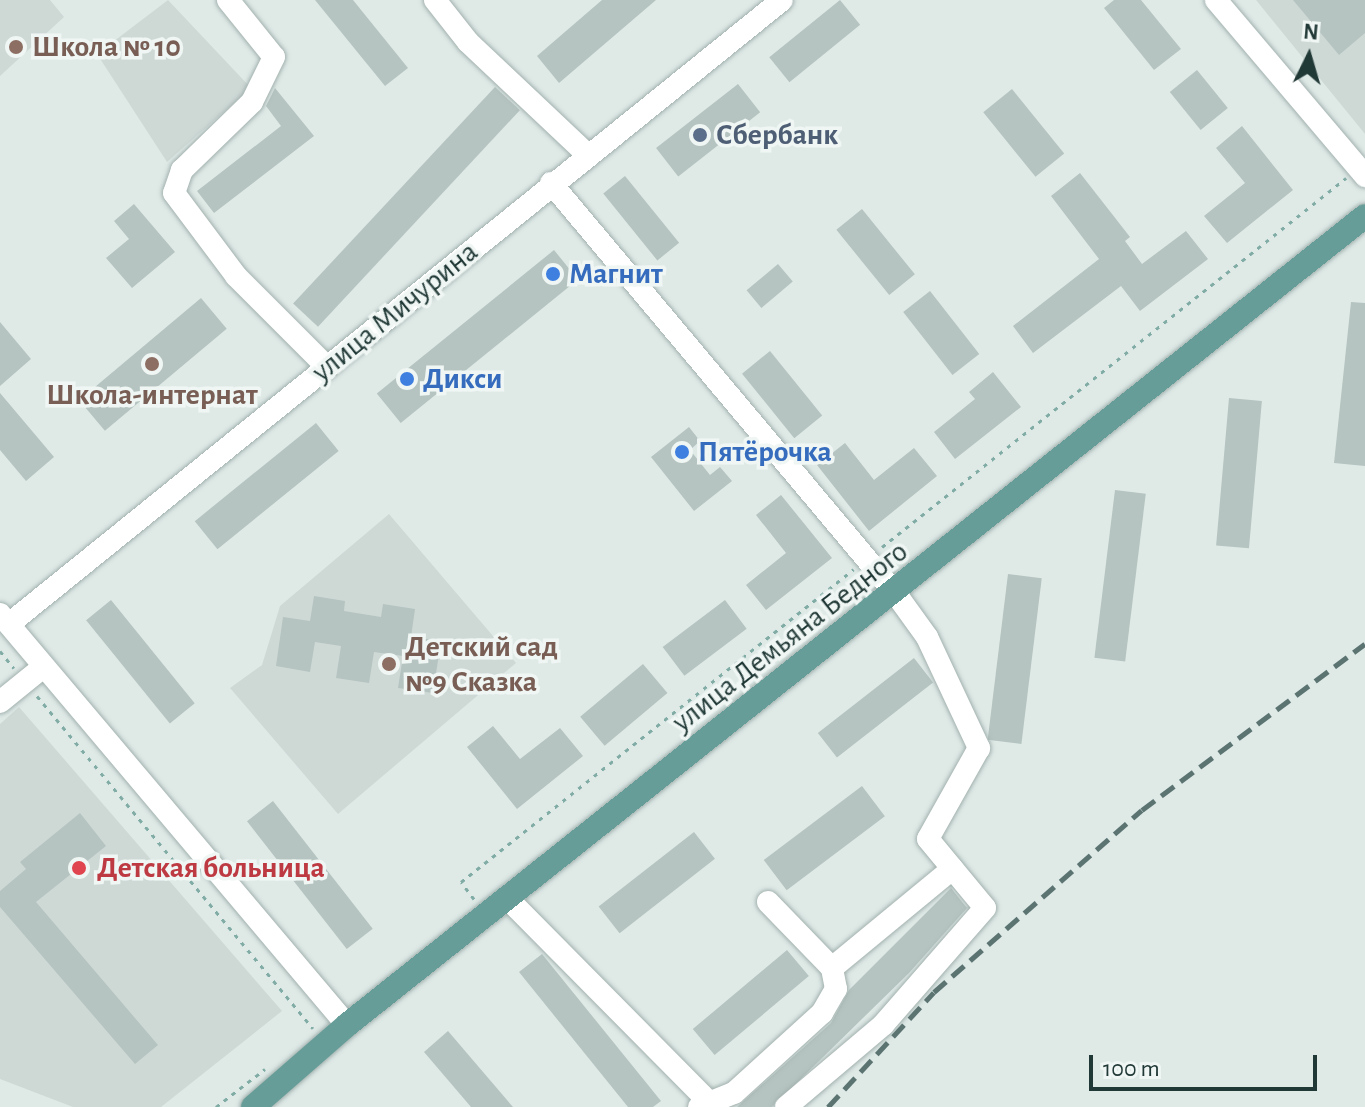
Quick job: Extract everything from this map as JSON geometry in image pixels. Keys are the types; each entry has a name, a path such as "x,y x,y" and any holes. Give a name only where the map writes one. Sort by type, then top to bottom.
{"main road":[{"name":"улица Демьяна Бедного","path":"253,1107 314,1038 510,901 1365,216"}],"street":[{"path":"228,0 274,57 252,102 182,170 174,193 236,276 327,367"},
{"path":"435,0 468,42 588,155"},
{"name":"улица Мичурина","path":"4,619 327,367 551,183 782,0"},
{"path":"1216,0 1362,172"},
{"path":"551,183 896,594 927,637 979,748 928,839 985,908 883,1025 786,1107"},
{"path":"4,619 33,675 341,1019"},
{"path":"0,702 33,675"},
{"path":"832,968 952,869"},
{"path":"510,901 707,1106 734,1093 822,1013 836,989 832,968 768,902"}],"path":[{"path":"464,911 475,901 461,882 867,559 1362,172"},
{"path":"0,651 33,675 314,1038 341,1019"},
{"path":"216,1107 277,1059"}],"shaded area":[{"name":"Школа № 10","path":"0,0 50,0 64,17 0,76"},
{"path":"168,0 251,88 167,162 97,54"},
{"path":"1256,0 1365,0 1365,134"},
{"name":"Детский сад №9 Сказка","path":"389,514 516,663 338,814 230,688 262,665 280,606"},
{"name":"Детская больница","path":"19,707 282,1011 161,1107 73,1107 0,1079 0,724"}],"building":[{"path":"315,0 353,0 408,68 385,86"},
{"path":"602,0 656,0 559,83 537,56"},
{"path":"840,0 860,25 789,82 769,57"},
{"path":"1114,0 1141,0 1181,49 1154,70 1104,8"},
{"path":"1293,0 1365,0 1365,33 1339,55"},
{"path":"1197,70 1228,108 1201,130 1170,92"},
{"path":"738,84 760,112 678,176 656,148"},
{"path":"495,87 520,110 318,327 293,303"},
{"path":"275,88 314,136 214,213 197,191 281,126 266,106"},
{"path":"1012,89 1064,154 1035,177 983,112"},
{"path":"1242,126 1293,190 1227,243 1204,216 1245,183 1216,148"},
{"path":"1080,173 1130,237 1125,241 1142,264 1186,231 1208,259 1140,311 1121,286 1033,353 1013,326 1099,259 1051,196"},
{"path":"625,176 679,243 657,260 603,194"},
{"path":"134,204 175,252 132,288 106,258 129,239 114,221"},
{"path":"862,209 915,274 889,295 836,230"},
{"path":"554,250 578,280 401,423 377,393"},
{"path":"778,264 793,282 761,308 747,290"},
{"path":"930,291 979,354 952,375 903,312"},
{"name":"Школа-интернат","path":"201,298 227,329 105,431 79,400"},
{"path":"1351,302 1365,303 1365,466 1334,463"},
{"path":"0,322 31,359 0,386"},
{"path":"770,351 822,416 794,438 742,374"},
{"path":"993,372 1021,407 955,459 934,432 975,399 969,392"},
{"path":"0,393 54,457 26,481 0,450"},
{"path":"1229,398 1262,401 1249,548 1216,545"},
{"path":"316,423 339,451 217,549 195,521"},
{"path":"689,427 700,441 690,450 710,475 720,467 732,481 694,511 651,457"},
{"path":"845,443 874,480 914,448 937,476 869,531 817,465"},
{"path":"1115,490 1146,494 1125,662 1094,658"},
{"path":"781,495 832,558 766,610 746,585 786,553 756,515"},
{"path":"1008,574 1042,578 1021,744 988,740"},
{"path":"314,596 345,601 344,611 381,617 383,604 415,609 411,637 441,641 433,693 398,688 403,656 374,652 369,683 336,678 341,646 315,642 310,672 276,666 283,617 310,621"},
{"path":"111,600 195,703 170,723 86,620"},
{"path":"725,600 747,629 684,676 663,647"},
{"path":"914,658 933,682 837,758 818,733"},
{"path":"643,664 667,693 605,746 580,717"},
{"path":"493,726 520,759 560,728 583,756 517,809 467,747"},
{"path":"862,786 885,816 787,890 764,860"},
{"path":"273,801 373,929 347,949 247,821"},
{"path":"80,813 106,846 36,902 158,1045 135,1064 0,907 0,891 26,869 20,862"},
{"path":"694,832 715,859 620,933 599,906"},
{"path":"951,888 967,908 909,973 772,1107 737,1107 831,1023 849,990"},
{"path":"787,950 809,976 715,1055 693,1029"},
{"path":"542,954 661,1101 653,1107 628,1107 519,972"},
{"path":"448,1031 513,1107 471,1107 424,1052"}],"railway":[{"path":"828,1107 934,992 1142,810 1365,644"}],"place":[{"name":"Школа № 10","path":"16,47"},
{"name":"Сбербанк","path":"700,135"},
{"name":"Магнит","path":"553,274"},
{"name":"Школа-интернат","path":"152,364"},
{"name":"Дикси","path":"407,379"},
{"name":"Пятёрочка","path":"682,452"},
{"name":"Детский сад №9 Сказка","path":"389,664"},
{"name":"Детская больница","path":"79,868"}]}
